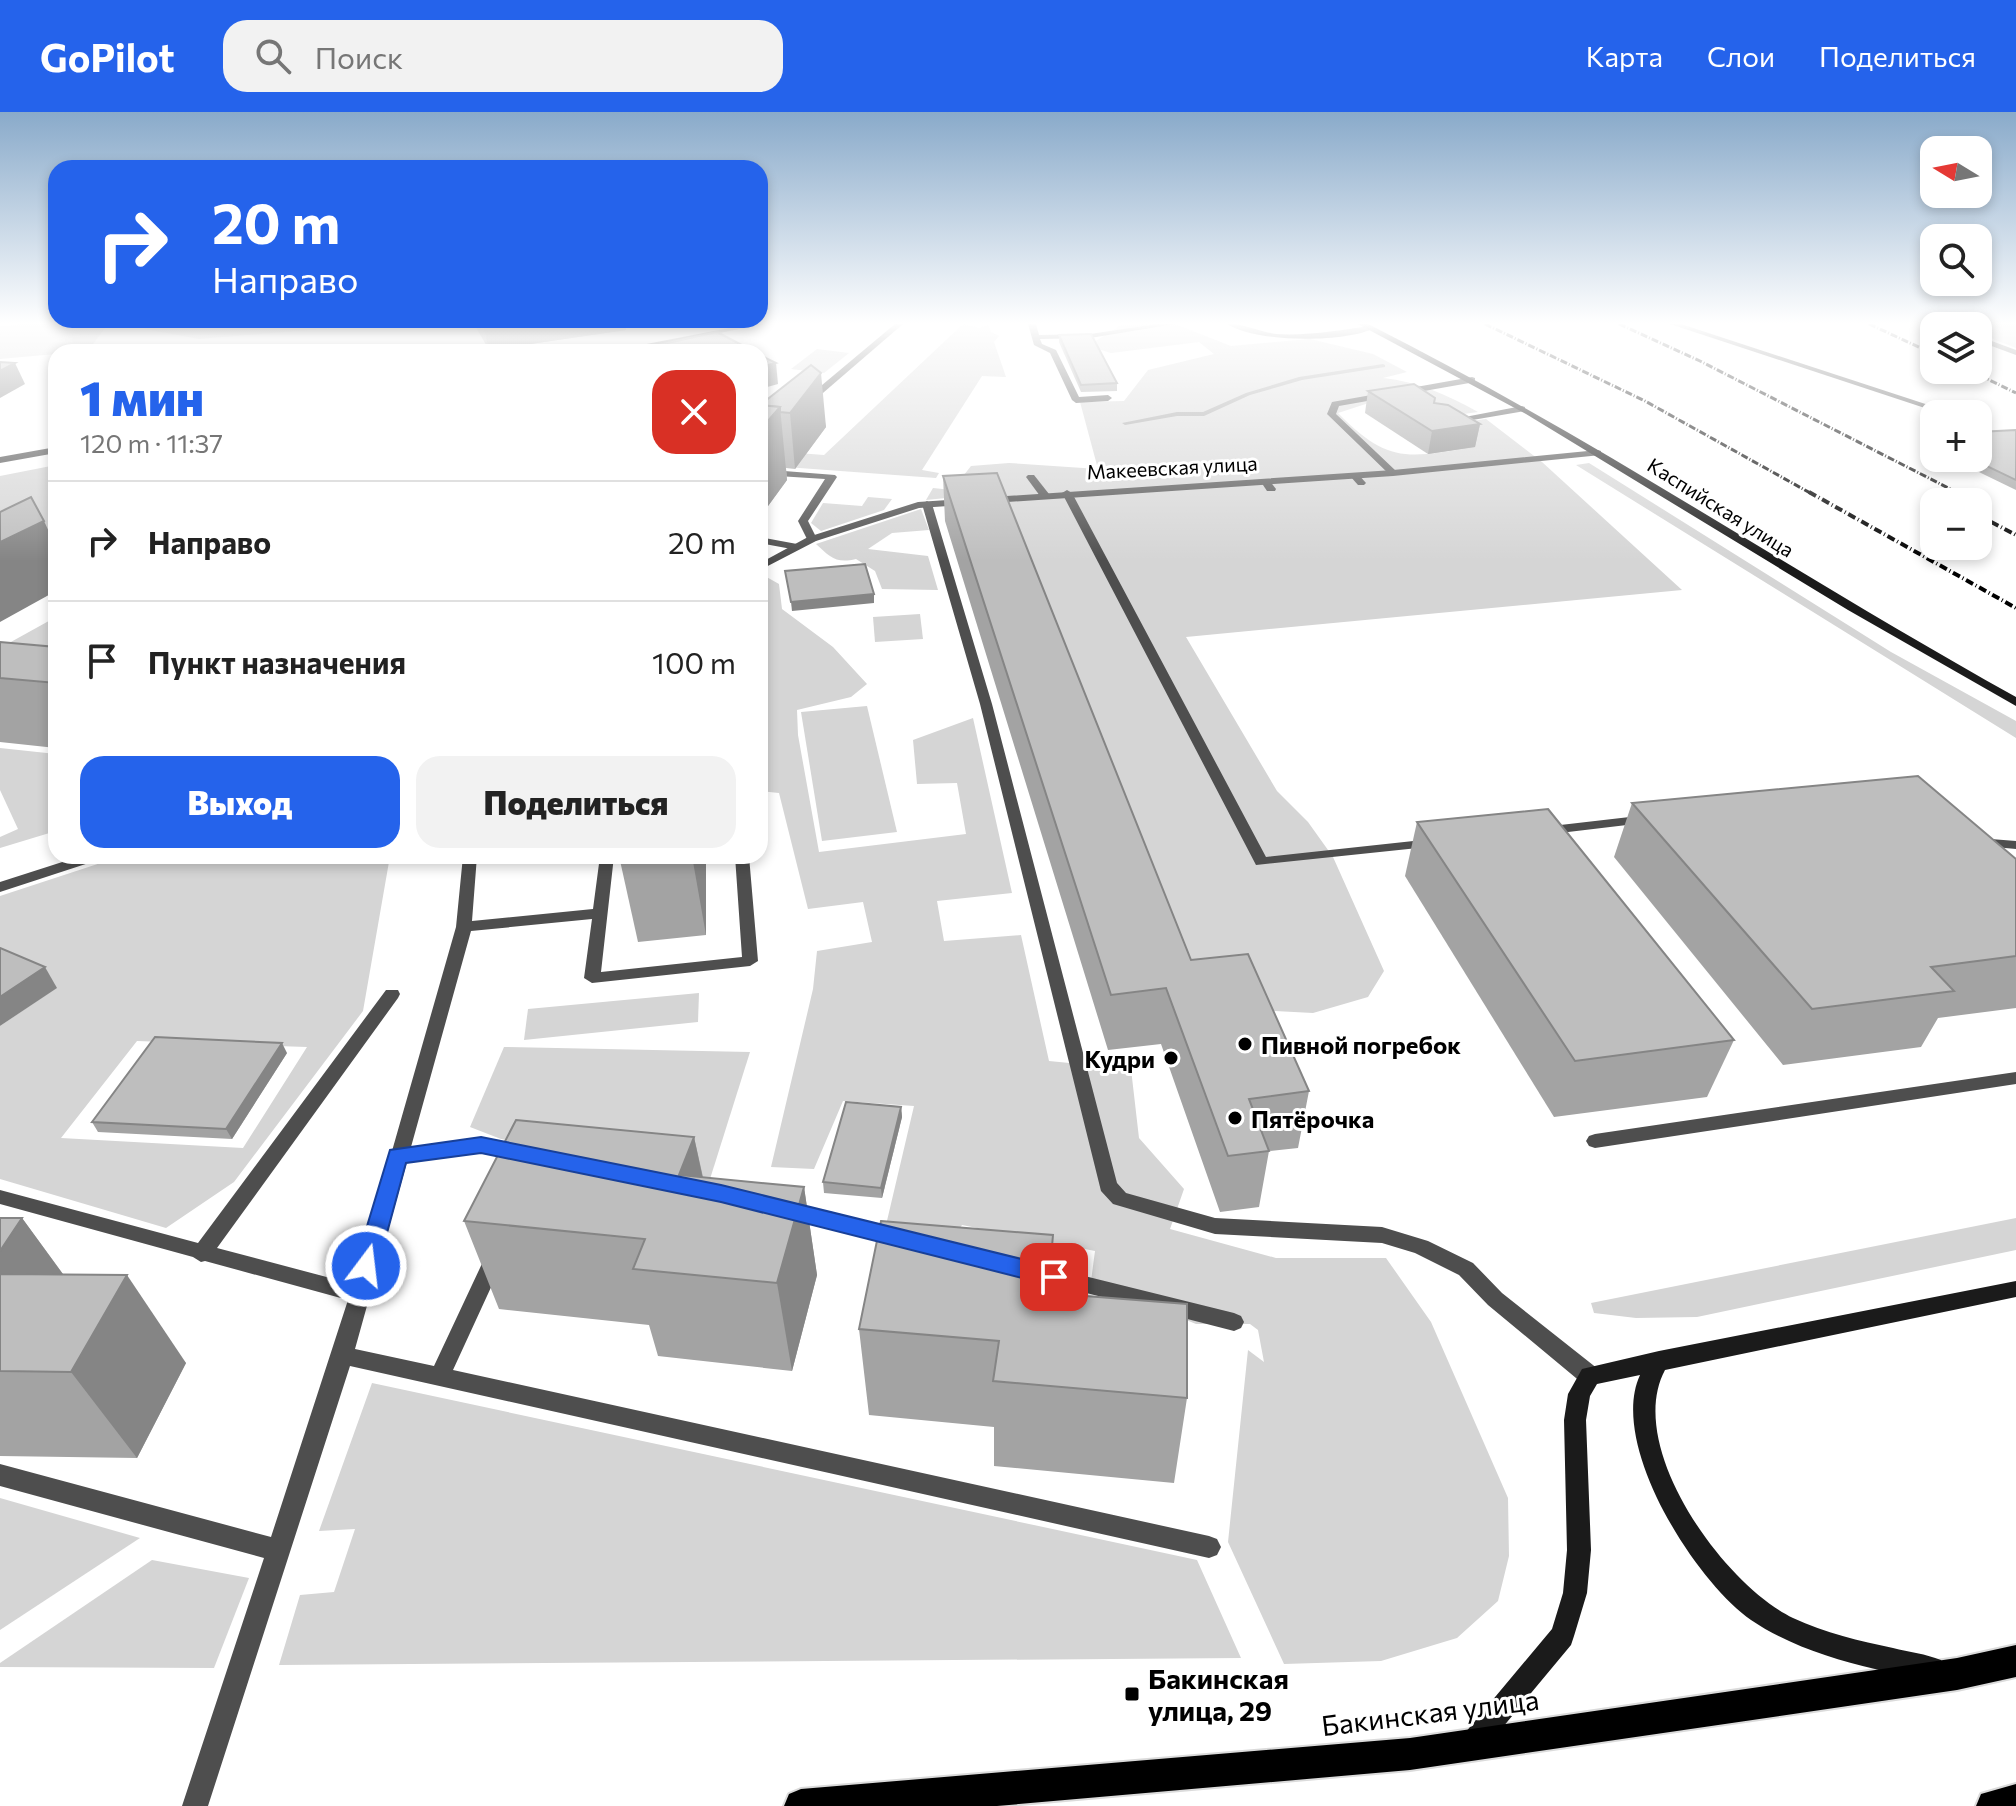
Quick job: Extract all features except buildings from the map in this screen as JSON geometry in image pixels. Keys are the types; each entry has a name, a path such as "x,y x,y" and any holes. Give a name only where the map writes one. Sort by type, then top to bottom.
{"main road":[{"name":"Каспийская улица","path":"1512,403 1867,618 2016,702"},
{"path":"1472,1745 1562,1636 1575,1593 1579,1550 1575,1420 1579,1394 1590,1376 2016,1289"},
{"path":"1659,1360 1646,1387 1644,1417 1653,1456 1672,1505 1697,1548 1733,1587 1777,1623 1818,1641 1957,1674"},
{"name":"Бакинская улица","path":"801,1806 1303,1764 1472,1745 1957,1674 2016,1661"}],"street":[{"path":"794,413 806,403"},
{"path":"1338,403 1331,414 1393,473"},
{"path":"1436,423 1522,409"},
{"path":"0,460 48,451"},
{"name":"Макеевская улица","path":"768,563 812,539 913,503 1358,479 1598,453"},
{"path":"768,473 832,477 803,521 812,539"},
{"path":"1031,477 1044,494"},
{"path":"1067,493 1261,862 1441,842"},
{"path":"913,503 986,704 1108,1186 1120,1199 1215,1226 1382,1235 1421,1247 1466,1269 1495,1299 1590,1376"},
{"path":"768,542 797,547"},
{"path":"1520,833 1661,817"},
{"path":"1960,841 2016,845"},
{"path":"0,887 71,864"},
{"path":"195,1806 343,1355 464,927 469,864"},
{"path":"606,864 592,978 750,961 743,864"},
{"path":"464,927 600,913"},
{"path":"201,1254 392,994"},
{"path":"1595,1141 2016,1078"},
{"path":"397,1156 481,1145 540,1159 533,1173"},
{"path":"0,1197 201,1254 359,1294"},
{"path":"767,1205 918,1243"},
{"path":"441,1374 500,1245"},
{"path":"1008,1265 1234,1322"},
{"path":"343,1355 441,1374 1209,1547"},
{"path":"0,1475 280,1551"}],"shaded area":[{"path":"879,403 965,403 922,470 939,473 936,478 768,466 768,451 824,455"},
{"path":"1080,403 1369,403 1338,413 1355,430 1385,449 1415,455 1474,447 1458,423 1486,419 1542,462 1682,590 1186,637 1277,791 1308,822 1333,857 1384,971 1368,997 1313,1013 1240,1009 1185,1015 966,496 926,500 933,488 952,490 971,466 1009,463 1098,469"},
{"path":"1395,403 1461,403 1478,412 1442,417"},
{"path":"1589,463 1891,652 2016,721 2016,738 1576,465"},
{"path":"48,467 48,531 0,553 0,476"},
{"path":"868,497 892,499 884,510 821,531 811,523 823,503 862,506"},
{"path":"921,509 929,530 892,533 868,549 928,556 938,590 882,589 875,571 856,559 843,561 834,558 816,544"},
{"path":"768,578 779,584 782,609 833,647 867,684 851,697 797,710 798,735 819,852 966,834 957,783 917,784 913,740 973,718 1012,893 937,901 944,941 1021,935 1049,1061 1131,1069 1139,1138 1184,1189 1170,1229 1276,1258 1386,1258 1431,1322 1508,1498 1509,1556 1498,1601 1457,1638 1381,1661 1284,1664 1228,1542 1248,1350 1264,1362 1258,1330 1250,1324 1196,1324 1091,1281 1095,1251 962,1225 951,1241 886,1225 914,1106 843,1101 814,1169 771,1167 813,989 817,951 872,942 863,902 808,909 779,793 768,792"},
{"path":"920,614 923,639 875,642 873,617"},
{"path":"48,621 48,649 0,648"},
{"path":"867,706 897,832 822,841 801,712"},
{"path":"0,748 48,753 48,833 0,848 0,837 18,829 0,790"},
{"path":"98,864 389,864 363,1011 234,1182 166,1228 0,1179 0,1026 56,988 0,963 0,896","holes":["137,1041 307,1047 243,1148 61,1138"]},
{"path":"699,993 698,1022 524,1040 528,1009"},
{"path":"504,1047 750,1052 710,1179 501,1139 470,1127"},
{"path":"2016,1218 2016,1250 1697,1317 1636,1318 1594,1313 1591,1303"},
{"path":"372,1383 1197,1560 1241,1658 279,1665 300,1595 334,1592 355,1529 319,1531"},
{"path":"0,1498 140,1538 0,1630"},
{"path":"152,1560 249,1578 214,1668 0,1667 0,1663"}],"waterway":[{"path":"1125,423 1177,414 1204,414 1228,403"}],"railway":[{"path":"1649,403 1812,494"},
{"path":"1782,403 1948,488"},
{"path":"1809,492 2016,608"},
{"path":"1992,522 2016,535"}],"place":[{"name":"Пивной погребок","path":"1245,1044"},
{"name":"Кудри","path":"1171,1058"},
{"name":"Пятёрочка","path":"1235,1118"},
{"name":"Бакинская улица, 29","path":"1132,1694"}],"route":[{"path":"366,1266 397,1156 481,1145 721,1193 1054,1277"}]}
